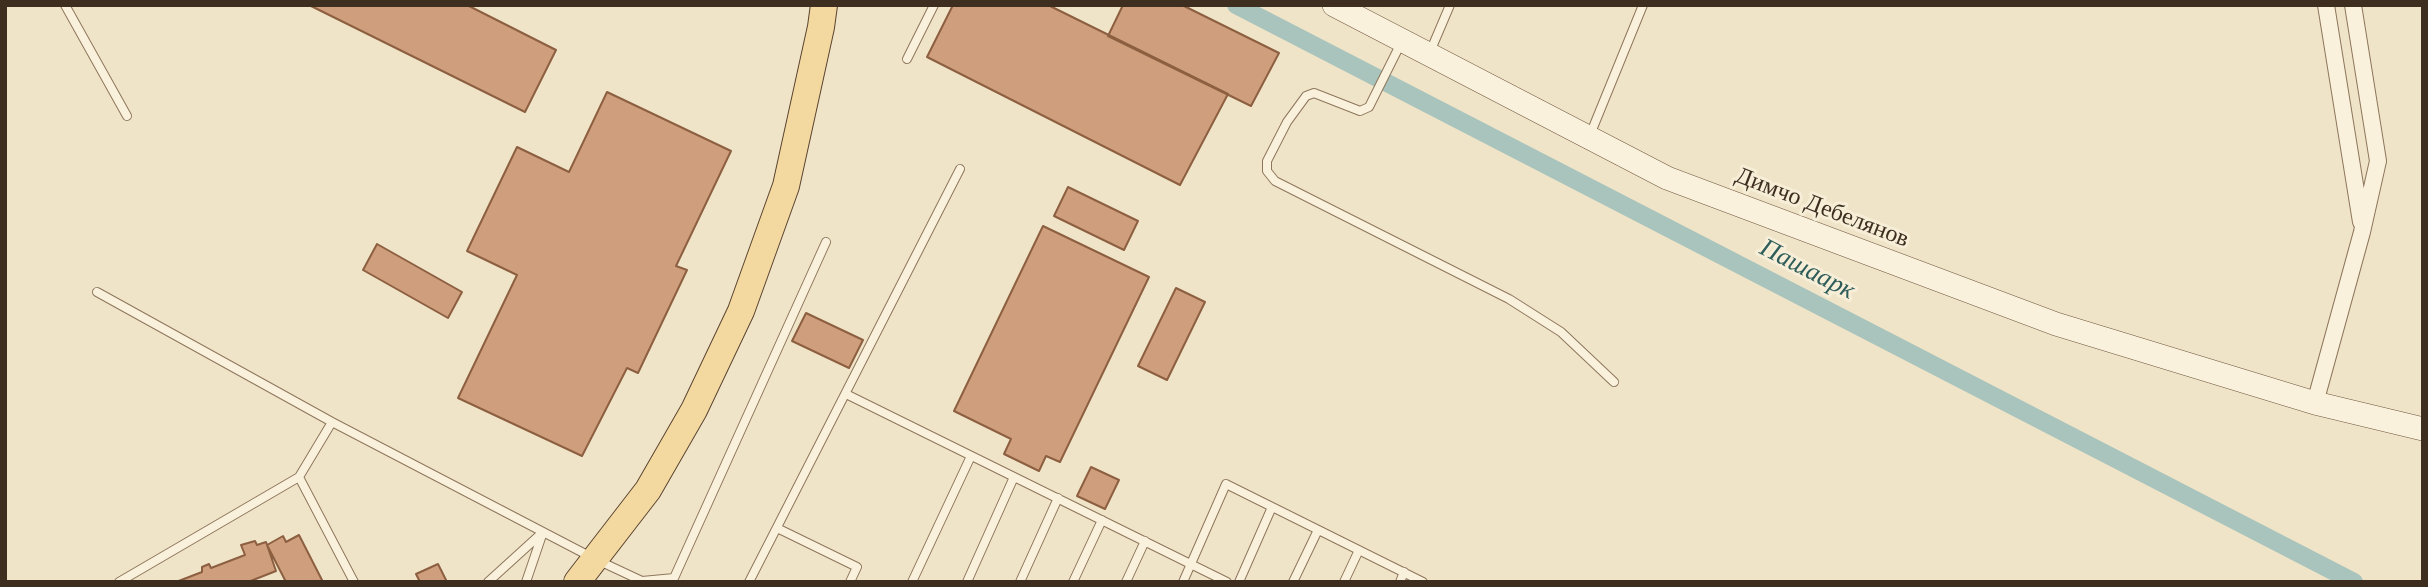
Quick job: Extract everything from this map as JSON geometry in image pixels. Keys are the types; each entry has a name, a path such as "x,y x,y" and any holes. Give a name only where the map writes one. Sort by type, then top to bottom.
{"main road":[{"path":"577,582 648,490 694,410 741,311 786,186 824,5"}],"street":[{"name":"Димчо Дебелянов","path":"1335,5 1668,178 2056,324 2315,403 2423,429"},
{"path":"2326,5 2362,232"},
{"path":"2315,403 2362,232 2378,161 2353,5"}],"lane":[{"path":"65,5 127,117"},
{"path":"907,59 934,5"},
{"path":"1429,55 1450,5"},
{"path":"1589,138 1643,5"},
{"path":"1403,41 1369,107 1360,111 1314,93 1306,96 1287,122 1268,161 1267,172 1275,181 1509,299 1562,332 1614,382"},
{"path":"749,582 960,169"},
{"path":"97,292 332,422 642,581 674,578 826,242"},
{"path":"846,394 1227,582"},
{"path":"119,582 299,477 332,422"},
{"path":"912,582 971,456"},
{"path":"299,477 354,582"},
{"path":"967,582 1014,477"},
{"path":"1183,582 1226,484 1423,582"},
{"path":"1020,582 1058,498"},
{"path":"1239,582 1272,507"},
{"path":"1073,582 1102,520"},
{"path":"777,528 857,567 850,582"},
{"path":"1293,582 1318,530"},
{"path":"488,582 543,532"},
{"path":"526,582 543,532"},
{"path":"1126,582 1145,541"},
{"path":"1344,582 1359,550"},
{"path":"1400,582 1404,572"}],"building":[{"path":"309,5 467,5 556,50 525,112"},
{"path":"953,5 1048,5 1228,94 1180,185 927,57"},
{"path":"1123,5 1182,5 1279,53 1251,106 1108,36"},
{"path":"607,92 731,151 676,266 687,270 638,373 627,368 582,456 458,398 517,275 467,251 517,147 569,172"},
{"path":"1068,187 1138,221 1124,250 1054,216"},
{"path":"1043,226 1149,277 1060,462 1046,456 1039,471 1004,454 1011,439 954,411"},
{"path":"377,244 462,292 448,318 363,270"},
{"path":"1176,288 1205,302 1167,380 1138,366"},
{"path":"806,313 863,340 849,368 792,341"},
{"path":"1091,467 1119,480 1105,509 1077,496"},
{"path":"299,535 323,582 286,582 267,545 283,536 286,542"},
{"path":"255,541 257,545 266,542 276,571 248,582 176,582 202,572 202,567 209,564 211,568 245,555 241,545"},
{"path":"438,564 447,582 420,582 416,574"}],"waterway":[{"name":"Пашаарк","path":"1236,5 2354,582"}]}
